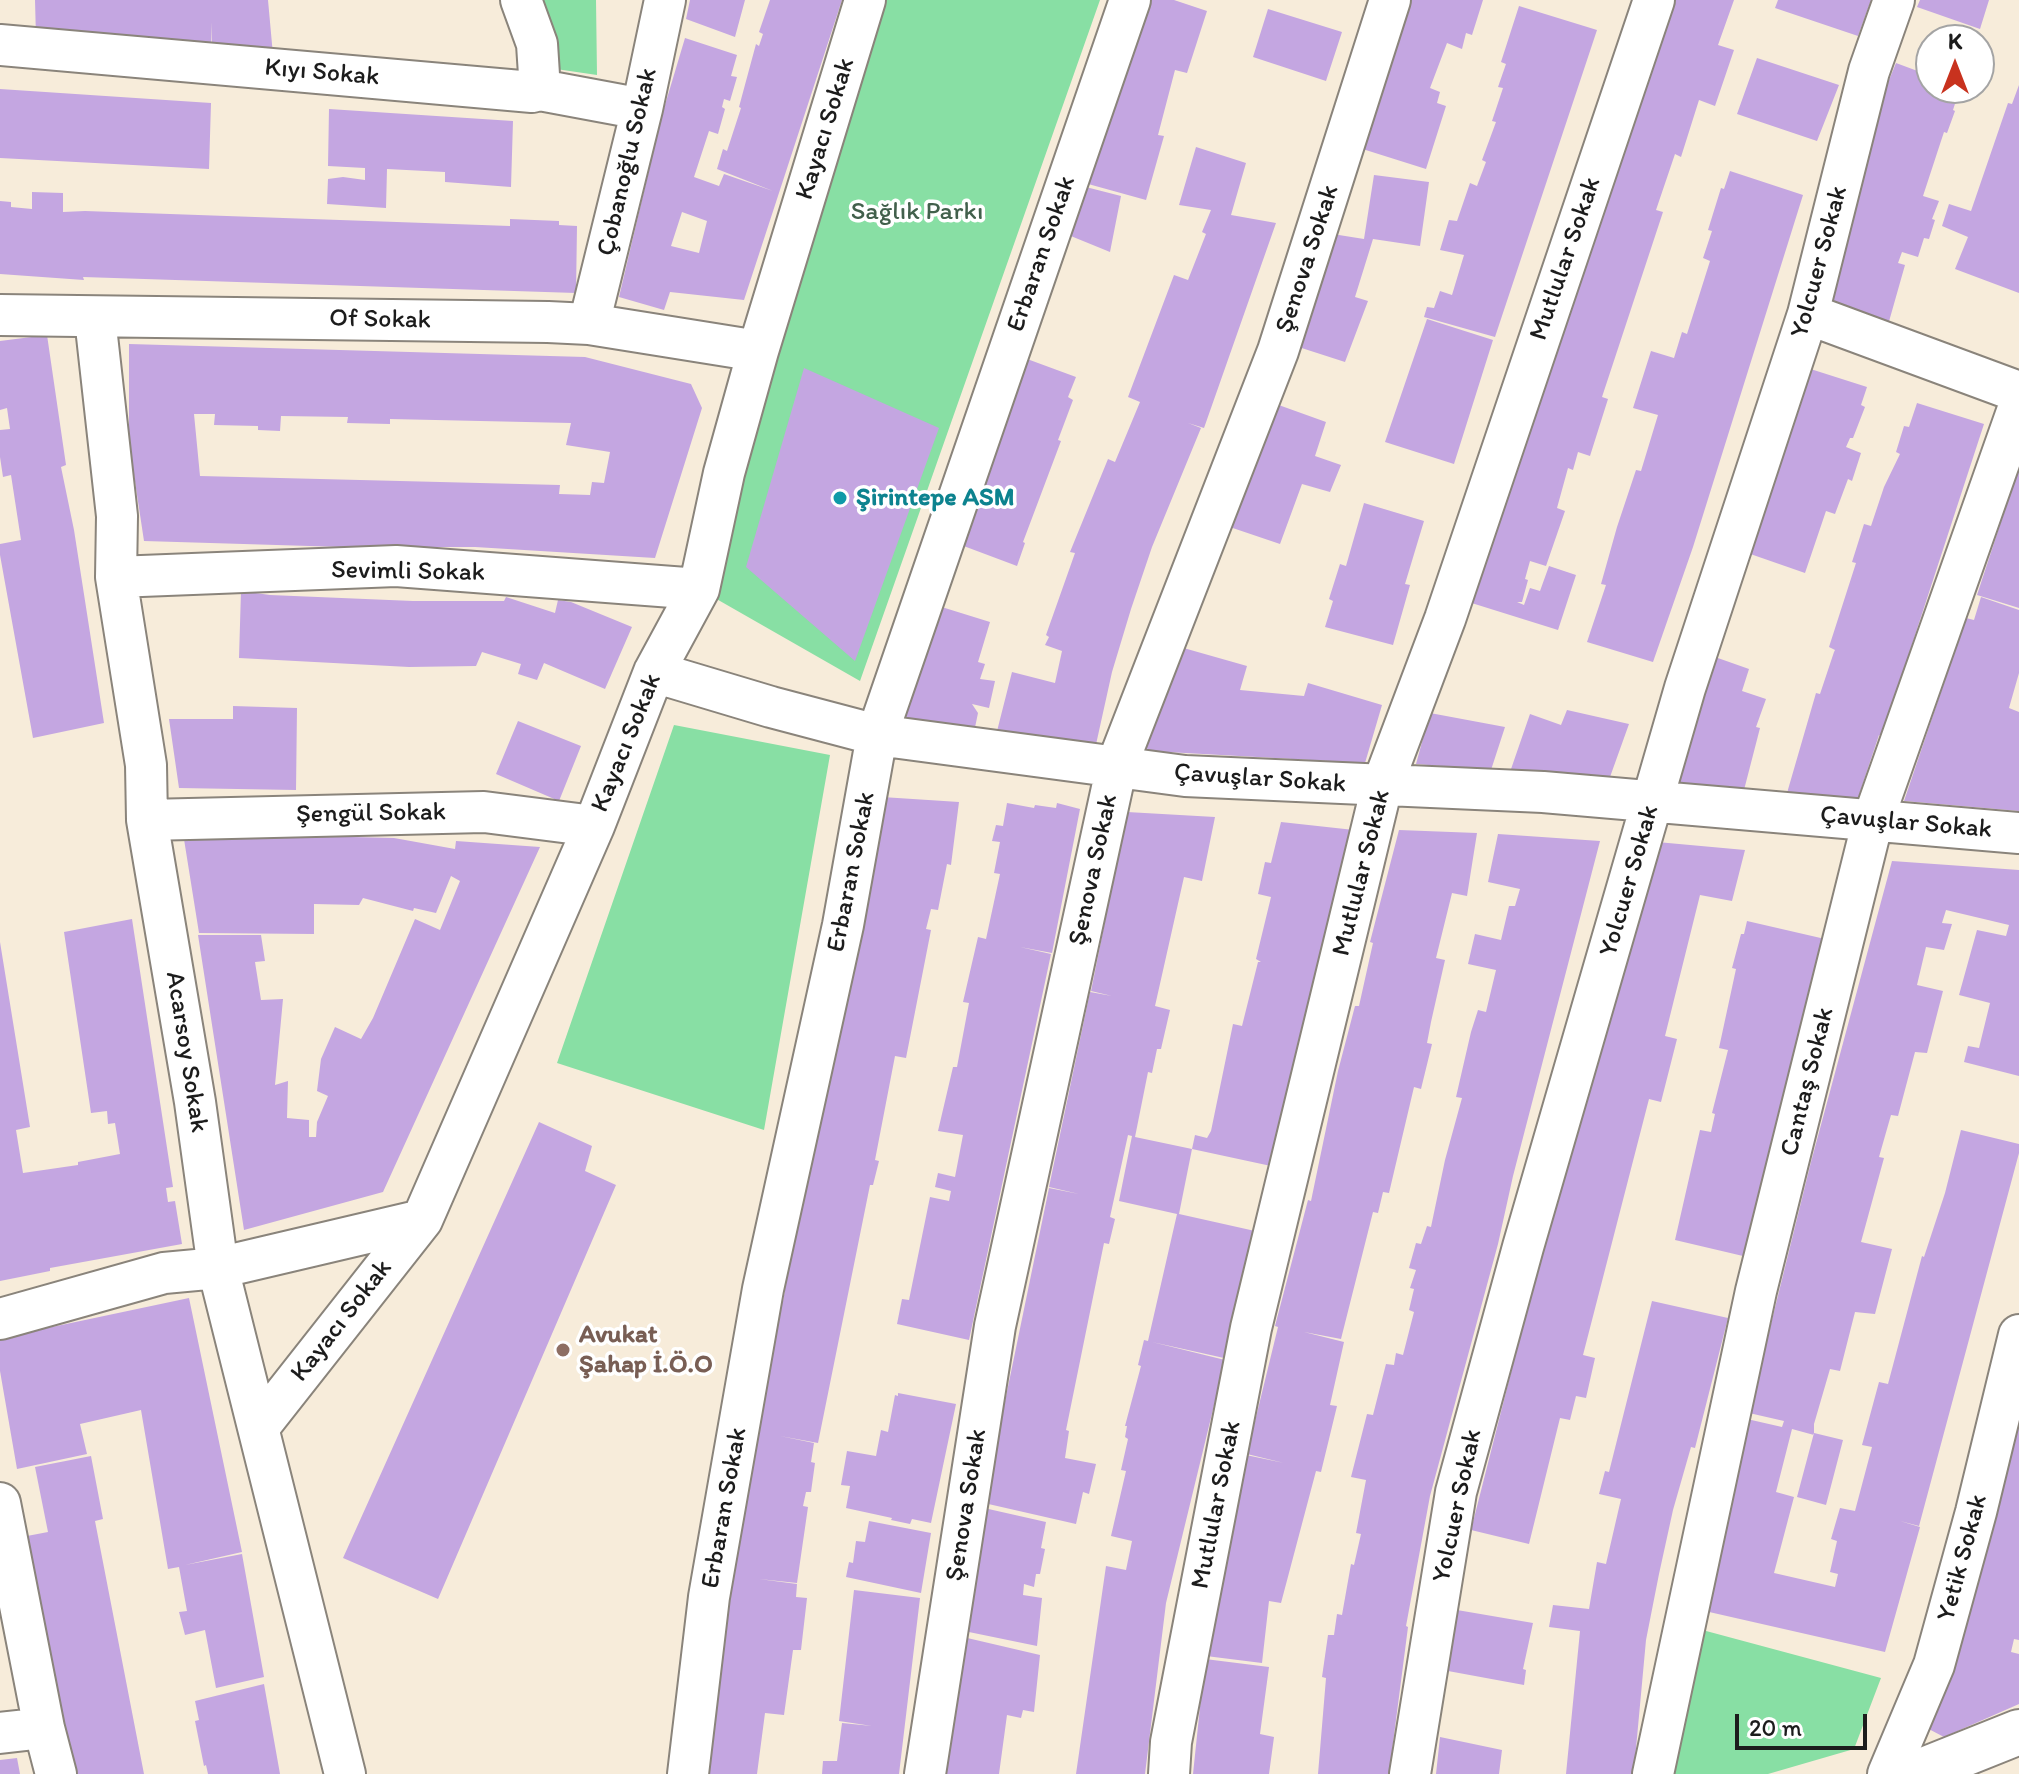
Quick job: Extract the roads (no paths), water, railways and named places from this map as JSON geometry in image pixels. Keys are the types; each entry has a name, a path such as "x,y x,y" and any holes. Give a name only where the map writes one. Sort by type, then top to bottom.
{"street":[{"path":"521,0 537,44 540,90"},
{"name":"Çobanoğlu Sokak","path":"589,324 642,109 665,0"},
{"name":"Kayacı Sokak","path":"259,1427 422,1220 594,826 654,672 699,589 724,473 758,351 865,0"},
{"name":"Erbaran Sokak","path":"688,1774 709,1597 763,1289 843,925 877,735 1130,0"},
{"name":"Şenova Sokak","path":"925,1774 995,1326 1117,765 1278,351 1390,0"},
{"name":"Mutlular Sokak","path":"1169,1774 1171,1742 1251,1328 1382,786 1451,604 1654,0"},
{"name":"Yolcuer Sokak","path":"1410,1774 1456,1492 1685,688 1808,314 1869,71 1894,0"},
{"name":"Kıyı Sokak","path":"0,45 532,92 540,90 642,109"},
{"path":"1808,314 2019,392"},
{"name":"Of Sokak","path":"0,315 589,324 758,351"},
{"name":"Acarsoy Sokak","path":"95,318 117,516 116,577 146,765 147,820 195,1102 218,1268 345,1774"},
{"name":"Cantaş Sokak","path":"1653,1774 1756,1291 1873,820 2019,406"},
{"name":"Sevimli Sokak","path":"116,577 396,566 699,589"},
{"name":"Çavuşlar Sokak","path":"654,672 877,735 1185,776 1543,792 2019,833"},
{"name":"Şengül Sokak","path":"147,820 484,812 594,826"},
{"path":"0,1319 164,1273 218,1268 422,1220"},
{"name":"Yetik Sokak","path":"1888,1774 1934,1665 1976,1512 2019,1335"},
{"path":"0,1503 44,1728 56,1774"},
{"path":"0,1733 44,1728"},
{"path":"1914,1774 2019,1732"}],"place":[{"name":"Şirintepe ASM","path":"840,498"},
{"name":"Avukat Şahap İ.Ö.O","path":"563,1350"}],"park label":[{"name":"Sağlık Parkı","path":"917,212"}]}
